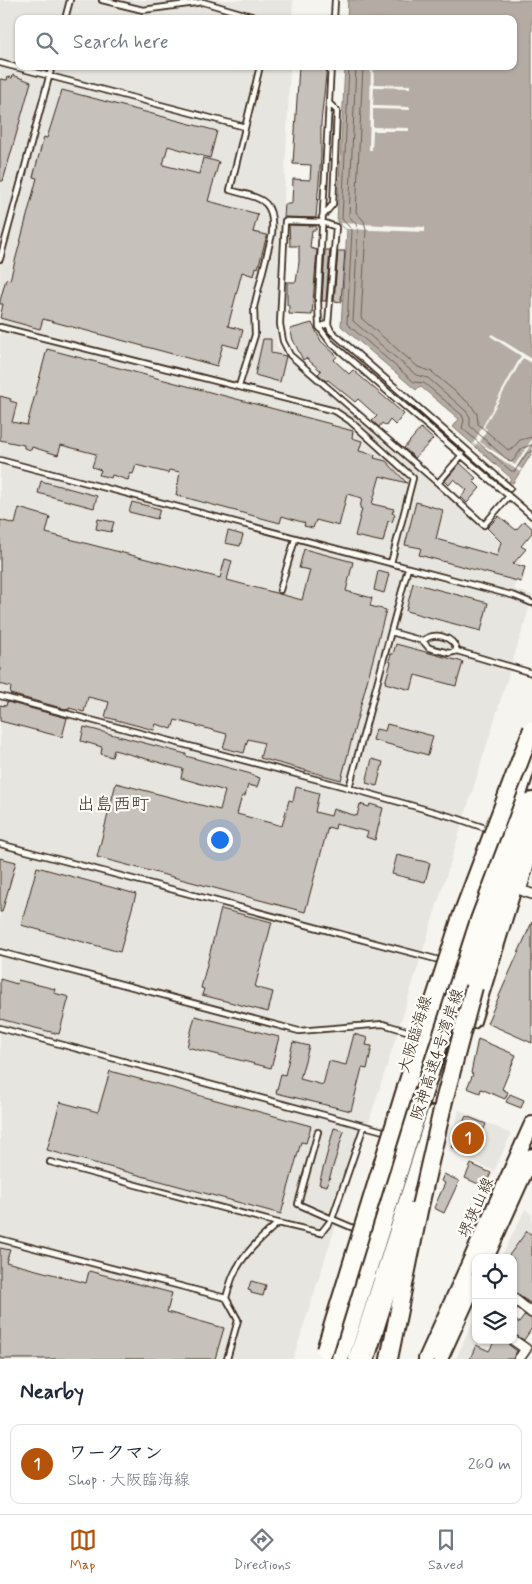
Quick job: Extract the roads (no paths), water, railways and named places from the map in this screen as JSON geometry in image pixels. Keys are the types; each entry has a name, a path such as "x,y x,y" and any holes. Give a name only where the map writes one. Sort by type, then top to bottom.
{"highway":[{"path":"326,1356 408,1081 462,914 532,729"},
{"name":"阪神高速4号湾岸線","path":"340,1359 532,750"},
{"name":"阪神高速4号湾岸線","path":"357,1359 532,801"},
{"path":"389,1359 422,1196 444,1101 474,987"}],"main road":[{"name":"大阪臨海線","path":"326,1356 370,1235 470,913 499,833 532,720"},
{"path":"367,1359 532,830"},
{"name":"堺狭山線","path":"426,1359 532,1124"},
{"name":"堺狭山線","path":"488,1254 532,1156"},
{"path":"440,1359 472,1289"}],"street":[{"path":"532,855 522,888 532,894"},
{"path":"514,1299 532,1313"},
{"path":"517,1343 526,1349 520,1359"}],"lane":[{"path":"66,15 70,0"},
{"path":"102,0 143,10 203,2 247,15"},
{"path":"334,15 335,0"},
{"path":"0,63 15,67"},
{"path":"26,70 245,127"},
{"path":"0,259 2,245 51,70"},
{"path":"240,386 255,336 254,307 272,234 273,222 268,204 261,199 230,190 259,70"},
{"path":"331,70 317,316 322,334 532,516"},
{"path":"322,220 332,204 338,111 329,103"},
{"path":"509,496 484,525 290,355 286,349 280,324 285,221 322,220 336,227 328,324 331,331 510,488"},
{"path":"319,326 328,324"},
{"path":"0,327 335,411 350,420 413,478 391,563"},
{"path":"438,483 462,455"},
{"path":"0,460 515,596 532,603"},
{"path":"280,590 294,538"},
{"path":"348,788 408,568"},
{"path":"391,632 423,641 429,648 449,653 457,651 532,673"},
{"path":"423,641 433,635 452,640 456,645 457,651"},
{"path":"0,696 348,788 456,818 499,833"},
{"path":"0,844 454,964"},
{"path":"0,952 299,1031 382,1024 431,1038"},
{"path":"0,1028 401,1136"},
{"path":"50,1162 321,1233 332,1219 364,1126"},
{"path":"318,1132 298,1204 370,1235"},
{"path":"227,1359 238,1320 226,1298 233,1276 240,1263 278,1223"},
{"path":"0,1239 226,1298"}],"water":[{"path":"348,0 532,0 532,453 513,483 509,481 511,478 453,427 459,419 420,386 416,390 341,326 347,230 337,222 345,70 517,70 517,15 347,15"}],"place":[{"name":"ワークマン","path":"468,1138"}],"district":[{"name":"出島西町","path":"113,804"}]}
